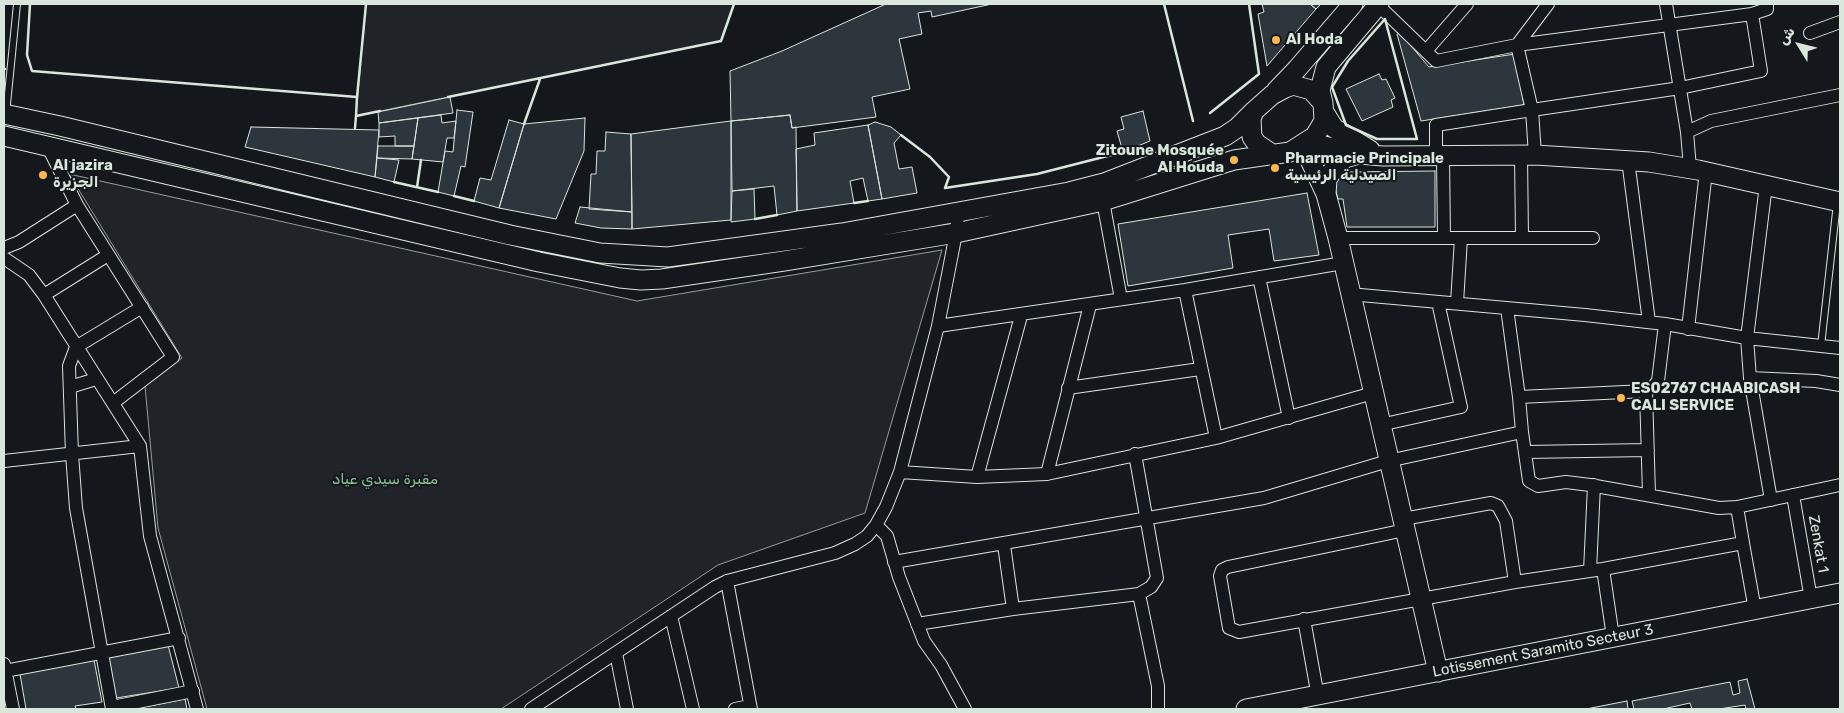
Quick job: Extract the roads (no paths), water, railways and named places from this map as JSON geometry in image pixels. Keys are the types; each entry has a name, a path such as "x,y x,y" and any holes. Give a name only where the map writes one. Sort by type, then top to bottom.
{"main road":[{"path":"4,120 60,126 510,235 600,253 668,257 958,213 1104,183 1225,136 1237,128 1297,69 1353,4"},
{"path":"1379,4 1326,67 1320,90 1328,121 1344,136 1383,156"},
{"path":"4,136 505,254 582,271 641,280 662,279 784,261 956,233 1103,201 1212,166 1277,154 1305,144 1320,129 1324,108 1318,96 1303,86 1285,88 1272,95"},
{"path":"1254,111 1251,120 1252,137 1257,144 1277,154 1305,173 1326,194"},
{"path":"1305,144 1359,154 1383,156 1528,155 1628,160 1698,170 1839,202"},
{"path":"1305,144 1326,194 1338,238 1349,294 1438,672"},
{"path":"1326,194 1327,179 1334,167 1346,158 1359,154"},
{"path":"505,254 510,235"},
{"path":"782,241 784,261"},
{"name":"Lotissement Saramito Secteur 3","path":"1246,709 1318,697 1613,637 1840,594"}],"street":[{"path":"1379,4 1436,61 1517,45 1752,14 1767,9 1767,4"},
{"path":"1426,51 1466,4"},
{"path":"1517,45 1548,4"},
{"path":"1666,4 1687,132 1698,170 1688,329"},
{"path":"1444,238 1440,157 1436,125 1680,88 1761,71 1752,14"},
{"path":"1810,33 1840,22"},
{"path":"1517,45 1532,110 1522,238"},
{"path":"1687,132 1711,121 1840,95"},
{"path":"47,145 77,204 173,358 113,403"},
{"path":"1628,160 1649,322"},
{"path":"1766,185 1747,338 1750,378 1772,500"},
{"path":"1103,201 1121,299"},
{"path":"4,248 19,242 77,204"},
{"path":"531,709 727,581 834,553 855,544 876,525 900,472 938,326 956,233 958,213"},
{"path":"1338,238 1594,238"},
{"path":"1457,303 1461,238"},
{"path":"44,295 108,255"},
{"path":"4,258 29,275 44,295 140,446 150,536 197,709"},
{"path":"938,326 1020,316 1343,263"},
{"path":"1260,277 1289,418"},
{"path":"1185,290 1200,369 1216,438"},
{"path":"1349,294 1649,322 1747,338 1840,348"},
{"path":"1380,425 1461,407 1438,302"},
{"path":"1047,474 1090,305"},
{"path":"142,307 76,347 69,366 72,454 79,528 112,708 193,691"},
{"path":"1507,308 1529,481 1533,485 1566,482 1594,485 1697,505 1737,507 1838,488"},
{"path":"977,478 1020,316"},
{"path":"1519,397 1646,391 1658,381 1665,324"},
{"path":"1068,388 1200,369"},
{"path":"1750,378 1816,380 1840,385"},
{"path":"70,387 96,379"},
{"path":"1646,391 1649,495"},
{"path":"900,472 977,478 1047,474 1216,438 1373,393"},
{"path":"894,562 1004,545 1264,498 1388,461 1522,432"},
{"path":"4,461 140,446"},
{"path":"1525,452 1648,450"},
{"path":"916,624 1013,608 1139,594 1151,587 1157,578 1136,454"},
{"path":"1594,485 1597,570 1613,637"},
{"name":"Zenkat 1","path":"1794,495 1811,599"},
{"path":"1515,582 1506,521 1498,506 1491,504 1228,567 1222,570 1220,576 1228,628 1233,631 1421,597 1597,570 1743,543"},
{"path":"1737,507 1755,610"},
{"path":"876,525 887,536 894,562 924,641 941,665 965,709"},
{"path":"1004,545 1013,608"},
{"path":"727,581 751,708 735,709"},
{"path":"1139,594 1158,686 1158,709"},
{"path":"671,616 693,709"},
{"path":"1304,619 1318,697"},
{"path":"13,709 4,667 102,653 178,638"},
{"path":"616,653 627,709"}],"lane":[{"path":"4,120 17,4"},
{"path":"1820,346 1839,202"}],"place":[{"name":"Al Hoda","path":"1276,40"},
{"name":"Zitoune Mosquée Al Houda","path":"1234,160"},
{"name":"Pharmacie Principale الصيدلية الرئيسية","path":"1275,168"},
{"name":"Al jazira الجزيرة","path":"43,175"},
{"name":"ES02767 CHAABICASH CALI SERVICE","path":"1621,398"}],"park label":[{"name":"مقبرة سيدي عياد","path":"385,480"}]}
